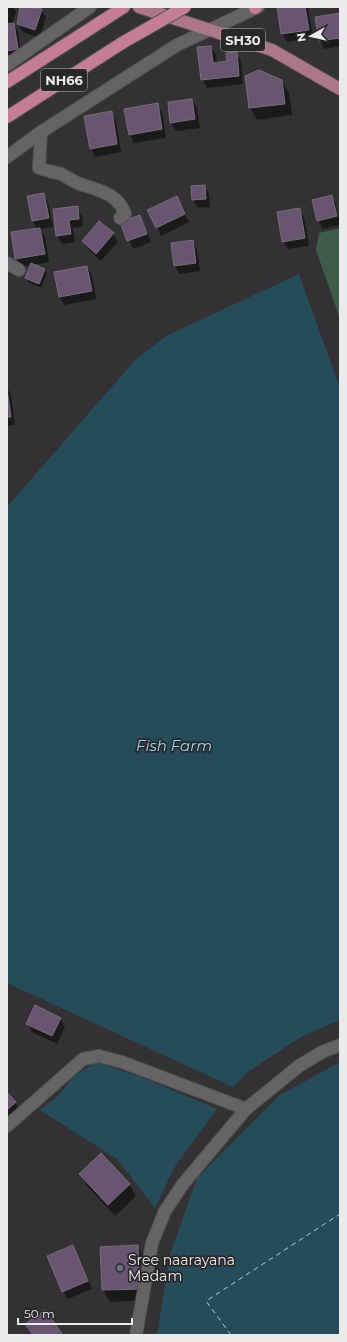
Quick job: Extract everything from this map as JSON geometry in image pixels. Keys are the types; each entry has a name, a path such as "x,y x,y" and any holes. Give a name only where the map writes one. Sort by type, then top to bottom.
{"highway":[{"name":"NH66","path":"7,82 124,7"},
{"name":"NH66","path":"7,117 122,43 185,7"}],"main road":[{"name":"SH30","path":"139,7 272,50 340,89"}],"street":[{"path":"7,65 90,7"},
{"path":"7,157 40,132 177,45 257,7"},
{"path":"40,132 39,168 62,174 79,184 106,193 116,199 122,205 125,214 120,218"},
{"path":"7,263 19,270"},
{"path":"136,1335 152,1243 165,1211 183,1184 246,1109 299,1066 322,1052 340,1045"},
{"path":"7,1126 83,1059 99,1056 122,1062 246,1109"}],"green space":[{"path":"340,228 340,319 316,250 319,233"}],"water":[{"name":"Fish Farm","path":"299,274 340,388 340,1020 301,1037 249,1071 233,1087 7,983 7,507 136,359 166,336"},
{"path":"96,1062 141,1077 217,1109 174,1168 155,1208 117,1159 40,1110 57,1097 74,1076"},
{"path":"340,1062 340,1335 157,1335 170,1255 197,1178 280,1095"}],"building":[{"path":"20,7 42,9 35,30 17,24"},
{"path":"277,7 305,7 309,30 281,34"},
{"path":"340,13 340,38 319,41 315,17"},
{"path":"14,23 18,49 7,51 7,24"},
{"path":"211,46 213,63 227,61 226,53 237,52 239,76 201,80 197,47"},
{"path":"259,70 282,80 285,104 249,108 245,76"},
{"path":"192,99 195,119 170,123 168,102"},
{"path":"158,103 162,129 129,135 124,109"},
{"path":"112,111 117,144 90,149 84,116"},
{"path":"205,185 206,199 192,200 191,186"},
{"path":"44,193 49,218 32,221 27,196"},
{"path":"332,195 337,216 317,221 312,200"},
{"path":"177,196 185,214 156,228 147,210"},
{"path":"78,206 79,219 69,220 71,234 56,236 53,209"},
{"path":"300,208 305,238 282,242 277,212"},
{"path":"140,215 147,234 127,241 120,222"},
{"path":"99,221 114,233 96,254 82,241"},
{"path":"40,228 45,254 15,259 11,232"},
{"path":"193,240 196,263 174,266 171,243"},
{"path":"31,263 45,269 39,284 25,278"},
{"path":"87,266 92,291 59,297 54,272"},
{"path":"7,389 11,417 7,417"},
{"path":"35,1005 61,1018 52,1036 26,1024"},
{"path":"7,1092 16,1102 7,1110"},
{"path":"101,1153 130,1184 108,1205 79,1174"},
{"path":"73,1245 88,1281 62,1292 47,1256"},
{"name":"Sree naarayana Madam","path":"138,1245 140,1289 102,1290 100,1247"},
{"path":"45,1310 63,1335 33,1335 25,1324"}],"ferry route":[{"path":"231,1335 206,1301 340,1214"}],"place":[{"name":"Sree naarayana Madam","path":"120,1268"}]}
